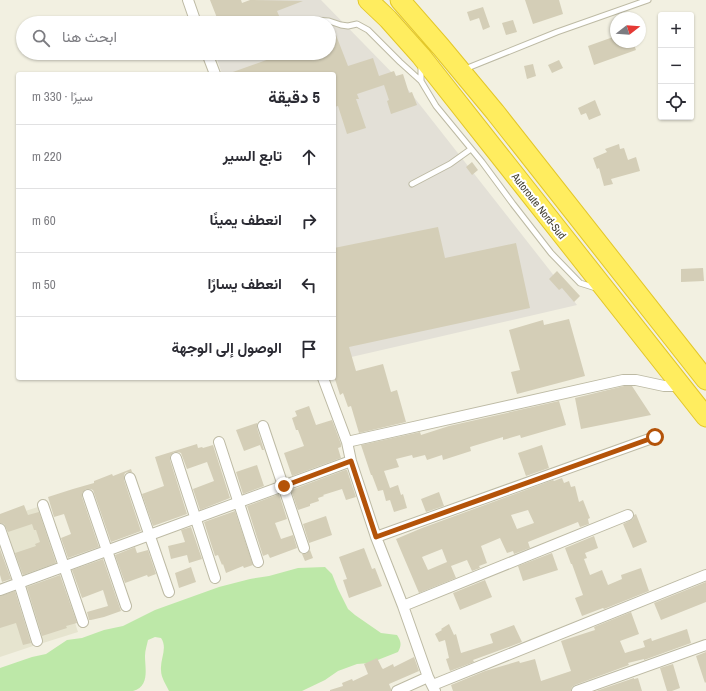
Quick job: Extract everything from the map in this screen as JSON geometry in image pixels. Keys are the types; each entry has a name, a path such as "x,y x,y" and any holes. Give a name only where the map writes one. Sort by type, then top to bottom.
{"highway":[{"name":"Autoroute Nord-Sud","path":"368,0 421,56 706,417"},
{"path":"400,0 442,47 495,112 706,380"}],"street":[{"path":"188,0 194,16"},
{"path":"210,60 214,72"},
{"path":"324,380 346,442 376,537 432,684"},
{"path":"346,442 623,380 636,380 664,386 682,386"},
{"path":"263,426 304,548"},
{"path":"376,537 655,437"},
{"path":"219,442 258,562"},
{"path":"176,458 216,578"},
{"path":"0,590 351,461"},
{"path":"130,478 169,592"},
{"path":"88,495 126,606"},
{"path":"43,505 83,622"},
{"path":"403,606 628,515"},
{"path":"0,529 37,641"},
{"path":"397,691 432,684 706,575"},
{"path":"577,691 706,645"}],"lane":[{"path":"461,71 557,32 648,0"},
{"path":"336,23 348,26 357,24 368,30 421,81 436,106 551,253 580,283 607,291"},
{"path":"421,56 421,81"},
{"path":"412,184 450,164 471,149"}],"shaded area":[{"path":"261,0 321,0 406,87 577,305 336,361 336,72 221,72 217,60 336,60 336,16 221,16"},
{"path":"38,507 56,562 21,574 3,518"},
{"path":"60,576 78,632 43,643 25,587"},
{"path":"15,593 33,646 0,657 0,598"}],"green space":[{"path":"325,567 332,574 348,609 381,633 397,635 400,643 398,652 370,663 357,664 338,671 325,680 302,691 169,691 161,673 164,650 163,642 161,638 155,637 148,640 145,656 146,671 142,686 133,691 0,691 0,668 32,657 46,654 67,640 82,638 104,630 123,626 155,610 219,587 298,568"}],"building":[{"path":"210,0 241,0 242,3 250,0 303,1 277,11 279,16 216,16"},
{"path":"525,0 559,0 563,14 533,24"},
{"path":"483,7 490,27 483,30 479,18 470,21 467,12"},
{"path":"513,20 517,32 506,35 502,23"},
{"path":"336,35 348,66 373,58 379,76 394,71 396,76 403,74 409,93 412,92 417,105 391,114 387,101 389,100 384,85 357,94 359,99 356,99 366,128 347,134 338,106 336,106 336,72 233,72 266,60 336,60"},
{"path":"610,38 610,48 635,48 636,50 594,65 588,46"},
{"path":"559,60 563,68 552,73 548,65"},
{"path":"533,64 536,76 527,79 524,66"},
{"path":"595,100 601,115 589,120 586,113 581,115 578,108"},
{"path":"619,144 620,149 624,148 628,160 636,157 640,171 611,179 613,184 604,186 599,168 597,169 593,158 607,152 605,149"},
{"path":"472,162 478,170 472,175 466,167"},
{"path":"438,227 445,258 516,243 530,308 349,347 356,371 383,364 391,392 397,390 406,422 359,433 351,406 348,407 343,393 340,395 335,380 336,248"},
{"path":"703,268 704,281 681,282 681,269"},
{"path":"557,271 580,296 574,302 562,288 559,290 549,279"},
{"path":"569,319 585,376 517,394 511,372 520,370 509,330 543,320 544,325"},
{"path":"624,386 632,386 651,415 581,429 575,398"},
{"path":"559,401 566,425 521,438 520,435 503,440 503,437 470,447 471,451 443,460 442,455 427,460 425,455 413,458 412,455 396,459 399,467 384,471 390,488 398,485 401,495 403,494 407,508 394,512 390,500 386,501 383,490 378,491 361,445 420,432 421,435 449,426"},
{"path":"309,406 316,425 332,420 341,444 341,447 338,448 341,458 292,476 284,453 304,446 292,418 297,416 295,411"},
{"path":"257,423 257,428 264,450 262,450 260,445 244,451 236,430"},
{"path":"197,444 198,448 213,445 230,498 200,510 193,489 214,481 207,462 187,469 181,453 174,452 170,456 170,460 187,514 153,526 142,494 164,486 155,457"},
{"path":"542,445 549,468 526,476 518,453"},
{"path":"257,465 264,486 243,494 236,472"},
{"path":"131,469 132,472 125,473 124,480 141,531 111,542 93,490 86,489 82,493 82,497 99,547 68,558 61,538 71,534 64,514 54,517 48,497 94,483 94,481 112,474 113,476"},
{"path":"347,470 356,497 346,500 342,489 323,495 324,496 318,498 319,501 298,510 291,490"},
{"path":"562,478 564,483 569,481 571,487 575,486 579,502 583,500 590,518 588,519 589,524 580,527 578,522 528,542 530,548 514,554 513,551 507,553 500,538 481,546 487,563 479,566 480,568 472,571 467,560 451,566 456,578 419,593 396,539 422,528 553,480","holes":["528,510 534,523 517,529 511,515","442,549 447,562 428,570 422,557"]},
{"path":"439,492 444,506 426,512 421,499"},
{"path":"279,494 287,519 275,523 281,539 293,535 297,548 270,558 268,554 263,556 247,506"},
{"path":"24,505 28,515 39,512 56,563 23,575 15,553 36,546 35,544 40,542 36,530 34,530 32,524 8,532 4,524 0,523 0,514"},
{"path":"235,511 253,565 244,568 243,566 226,573 218,555 215,556 204,522"},
{"path":"636,514 647,542 633,548 623,524 633,519 634,515"},
{"path":"326,516 332,535 309,543 303,524"},
{"path":"191,527 202,559 189,563 187,555 171,559 168,546 185,542 181,530"},
{"path":"594,536 598,548 585,553 587,558 584,559 590,575 602,570 608,585 622,579 621,575 641,568 649,591 582,616 575,598 583,595 565,548"},
{"path":"135,547 137,553 148,550 156,574 148,577 147,575 125,583 115,555"},
{"path":"364,548 372,569 375,568 382,586 349,598 343,580 347,579 339,557"},
{"path":"0,549 11,579 2,582 0,575"},
{"path":"310,550 313,558 305,561 302,554 306,554"},
{"path":"552,553 558,570 523,581 518,566"},
{"path":"103,559 121,611 89,620 87,612 108,606 103,590 82,598 72,570"},
{"path":"191,567 196,582 179,588 175,573"},
{"path":"60,575 77,623 66,626 67,628 42,636 27,587"},
{"path":"485,580 492,597 460,610 453,593"},
{"path":"706,582 706,602 661,620 654,603"},
{"path":"15,591 31,643 23,645 16,623 0,628 0,596"},
{"path":"631,612 639,634 620,641 625,653 645,647 643,641 651,638 652,641 687,629 691,643 644,660 628,663 629,665 575,685 572,687 571,691 453,691 451,685 485,671 519,661 520,663 535,659 541,681 571,671 561,641 595,630 594,627"},
{"path":"449,624 454,635 456,634 461,653 493,643 490,634 514,625 522,642 473,660 474,662 450,671 446,659 449,658 445,640 439,642 435,634"},
{"path":"706,652 706,682 705,683 696,656"},
{"path":"414,657 419,671 389,684 391,691 330,691 343,686 342,683 352,679 353,681 368,674 364,664 377,658 383,669 393,664 394,667"},
{"path":"673,664 680,688 667,691 660,668"},
{"path":"638,678 642,691 596,691"}],"route":[{"path":"284,486 351,461 376,537 655,437"}]}
